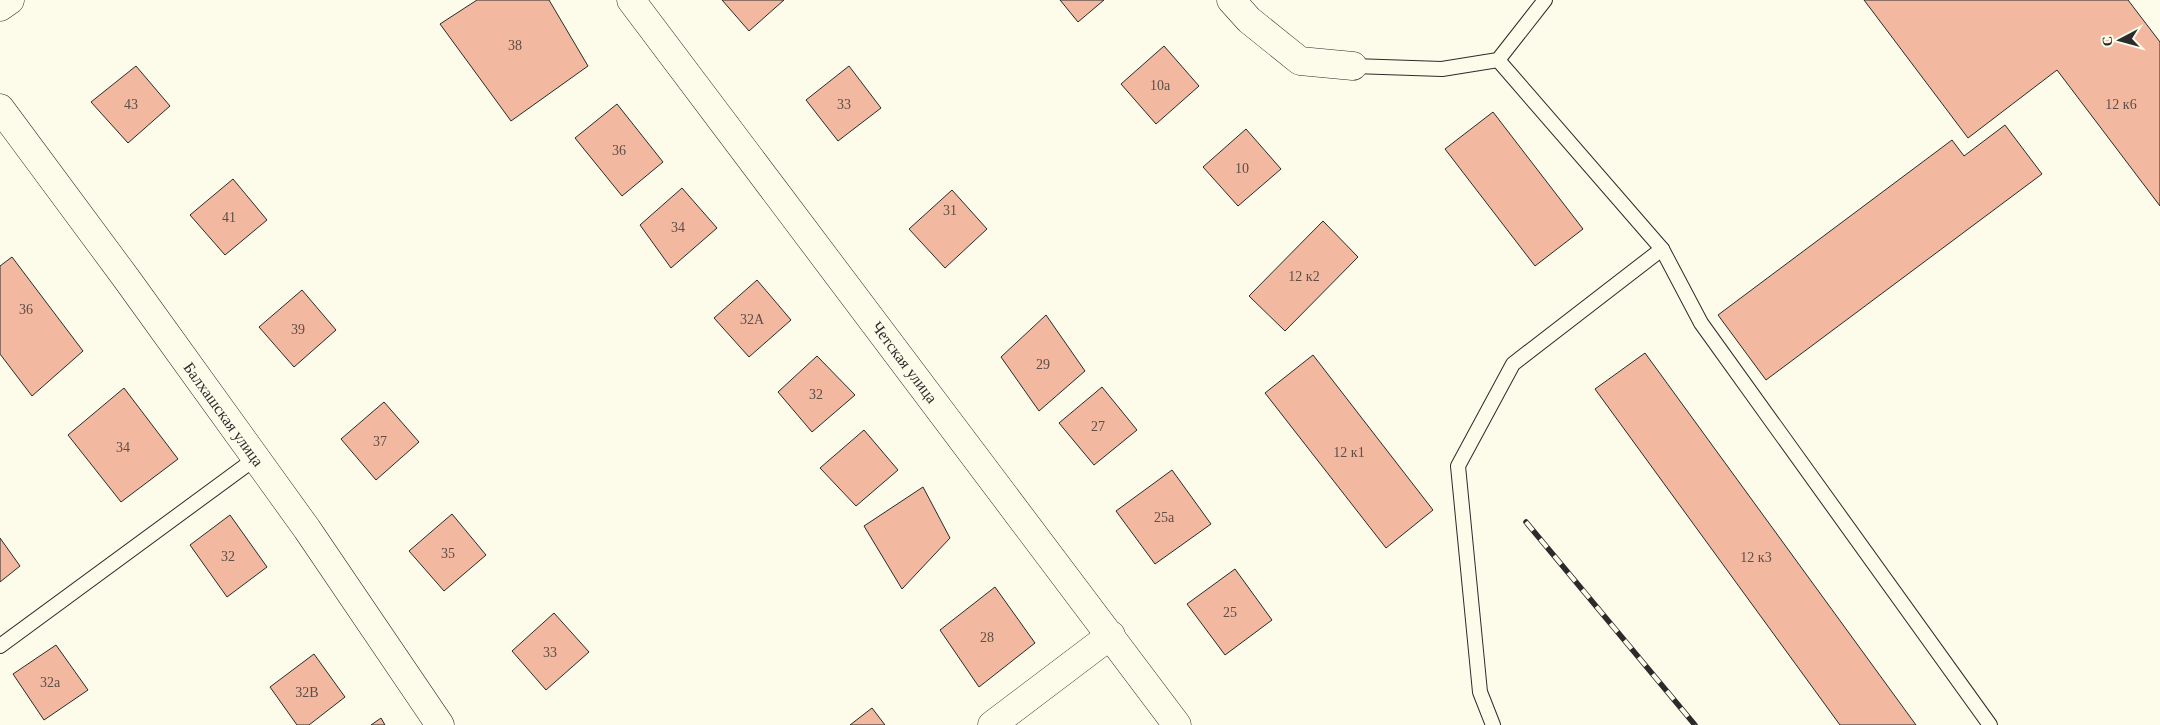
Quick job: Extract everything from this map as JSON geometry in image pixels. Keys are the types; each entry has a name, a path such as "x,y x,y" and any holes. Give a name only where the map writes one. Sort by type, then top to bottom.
{"street":[{"path":"0,7 10,0"},
{"name":"Четская улица","path":"632,0 1177,725"},
{"path":"1231,0 1249,20 1300,61 1353,66"},
{"name":"Балхашская улица","path":"0,108 126,278 307,529 440,725"},
{"path":"992,725 1111,635"}],"lane":[{"path":"1353,66 1442,68 1498,60 1545,0"},
{"path":"1498,60 1662,249 1700,323 1990,725"},
{"path":"1494,725 1480,692 1458,466 1513,364 1662,249"},
{"path":"0,646 256,458"}],"building":[{"path":"477,0 549,0 588,66 511,121 440,24"},
{"path":"722,0 784,0 749,31"},
{"path":"1060,0 1104,0 1078,22"},
{"path":"1864,0 2128,0 2160,42 2160,206 2057,70 1968,138"},
{"path":"1164,46 1199,86 1156,124 1121,84"},
{"path":"136,66 170,106 128,143 91,102"},
{"path":"849,66 881,108 838,141 806,100"},
{"path":"617,104 663,162 622,196 575,138"},
{"path":"1493,112 1583,229 1535,266 1445,149"},
{"path":"2005,125 2042,174 1766,380 1718,315 1952,140 1964,156"},
{"path":"1246,129 1281,169 1238,206 1203,167"},
{"path":"233,179 267,220 225,255 190,215"},
{"path":"682,188 717,228 671,268 640,225"},
{"path":"952,190 987,229 945,268 909,229"},
{"path":"1323,221 1358,257 1285,331 1249,296"},
{"path":"12,257 83,351 32,396 0,354 0,266"},
{"path":"757,280 791,320 749,357 714,318"},
{"path":"302,290 336,330 294,367 259,327"},
{"path":"1046,315 1085,371 1039,411 1001,357"},
{"path":"1645,353 1916,725 1840,725 1595,389"},
{"path":"1313,355 1433,510 1386,548 1265,393"},
{"path":"817,356 855,395 812,432 778,392"},
{"path":"1102,387 1137,430 1094,465 1059,423"},
{"path":"124,388 178,459 121,502 68,435"},
{"path":"384,402 419,442 376,480 341,439"},
{"path":"864,430 898,470 856,506 820,468"},
{"path":"1172,470 1211,524 1155,564 1116,511"},
{"path":"923,487 950,538 902,589 864,526"},
{"path":"452,514 486,555 444,591 409,551"},
{"path":"230,515 267,567 227,597 190,545"},
{"path":"0,538 20,566 0,582"},
{"path":"1235,569 1272,620 1225,655 1187,604"},
{"path":"995,587 1035,643 979,687 940,630"},
{"path":"554,613 589,652 546,690 512,651"},
{"path":"56,645 88,690 44,720 13,674"},
{"path":"314,654 345,697 309,725 297,725 270,687"},
{"path":"872,708 885,725 850,725"},
{"path":"381,718 385,725 371,725"}],"railway":[{"path":"1526,522 1695,725"}]}
